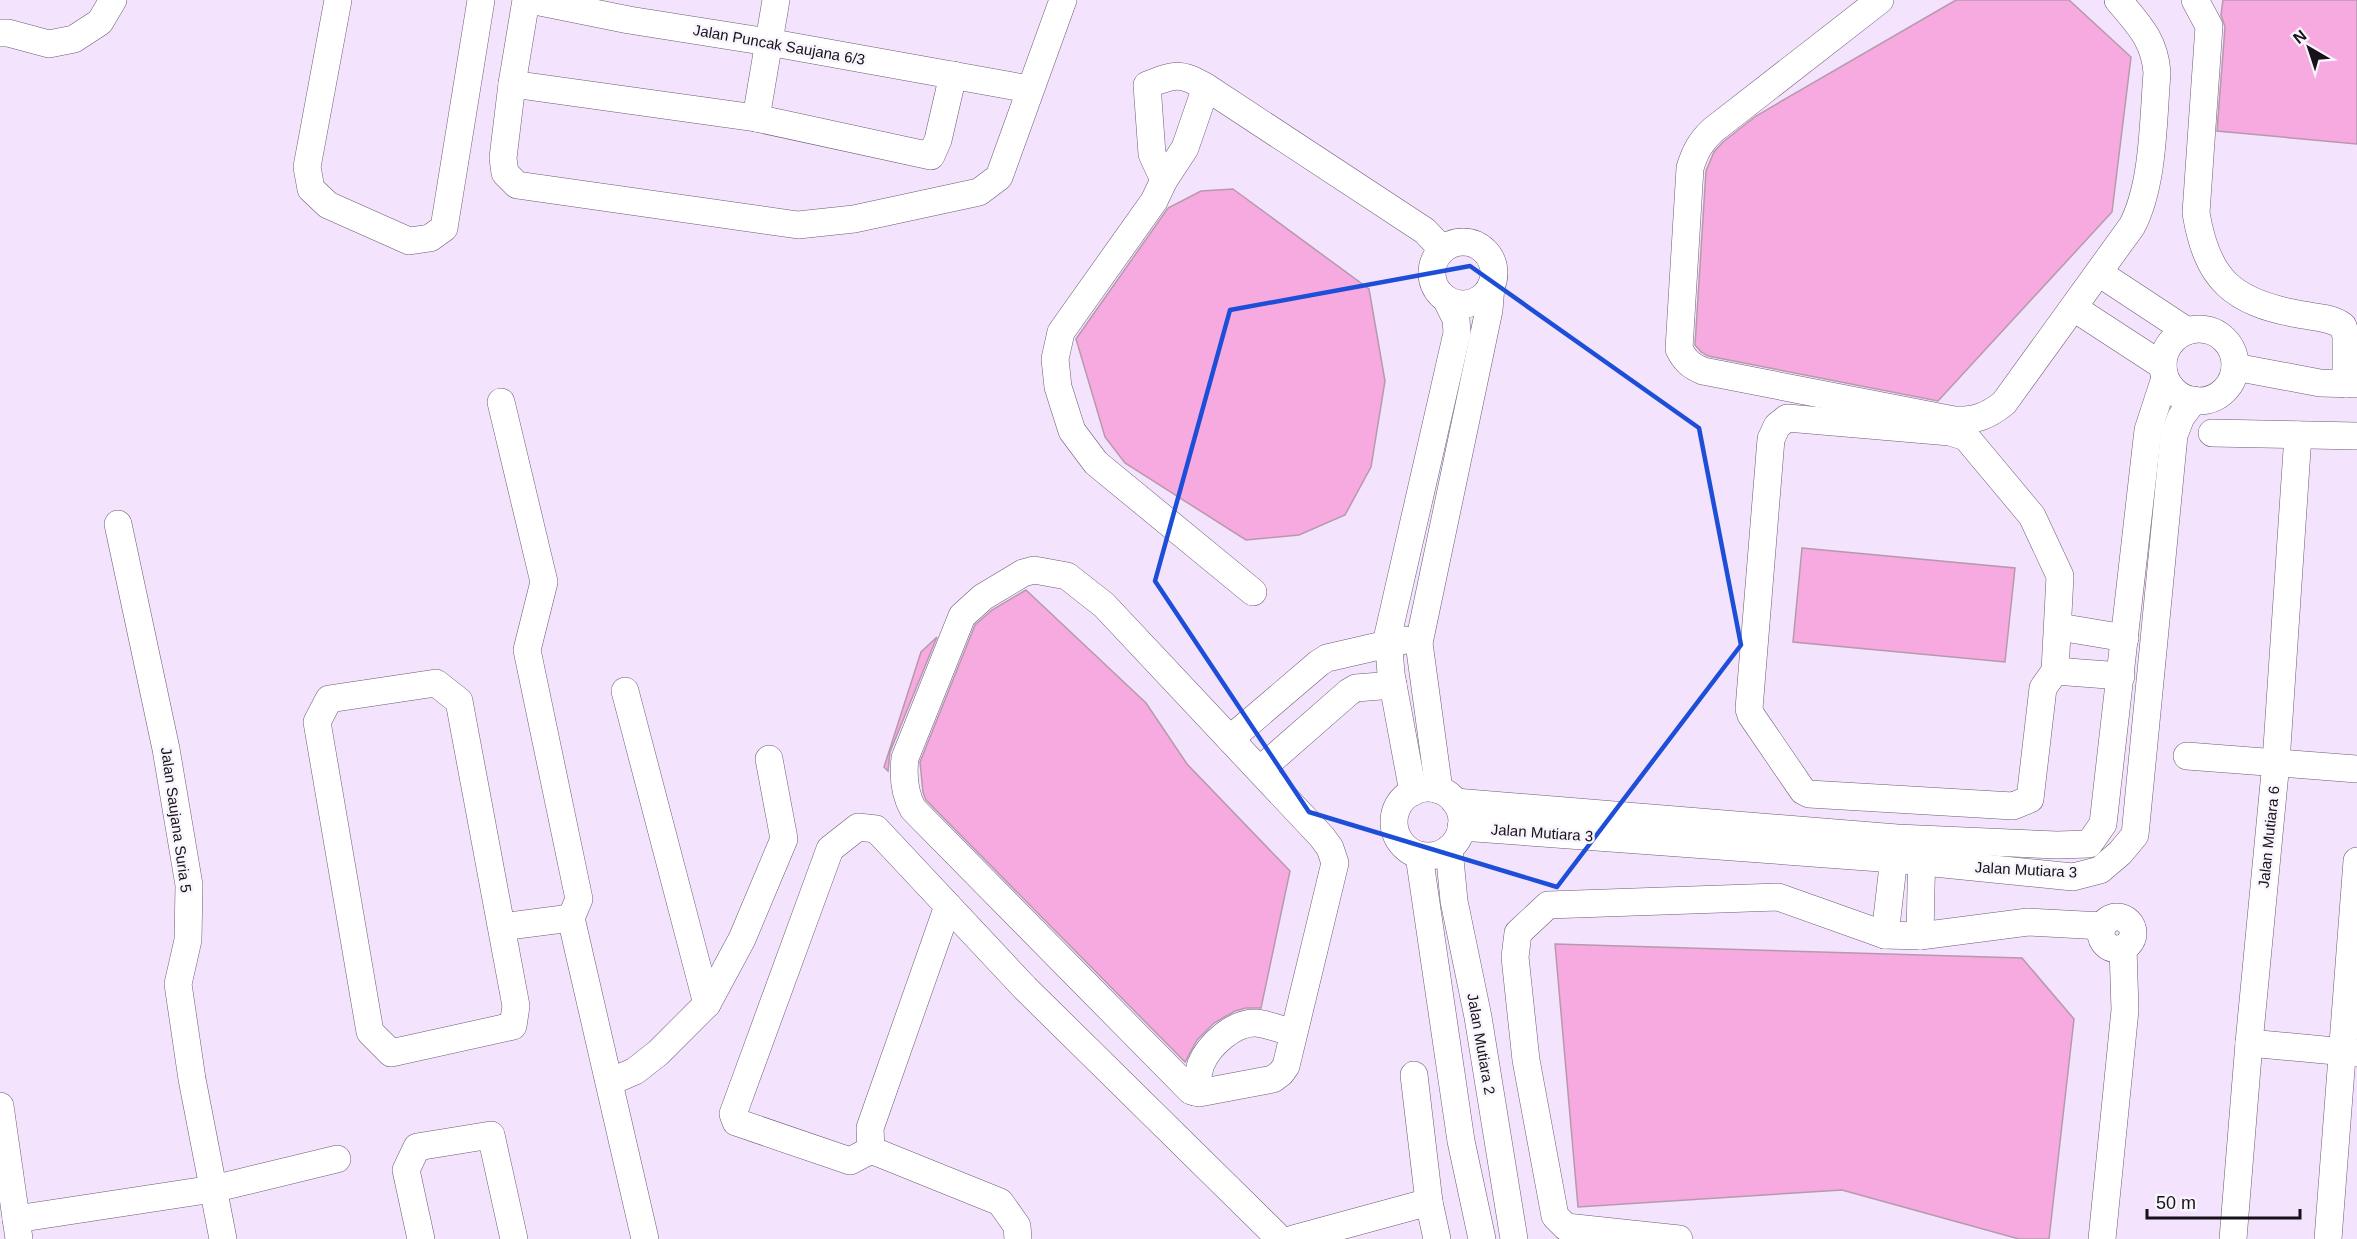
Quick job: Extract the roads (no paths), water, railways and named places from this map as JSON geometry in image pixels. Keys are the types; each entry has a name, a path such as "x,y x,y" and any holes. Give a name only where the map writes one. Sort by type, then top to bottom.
{"street":[{"path":"0,33 49,44 74,39 100,22 113,0"},
{"path":"338,0 307,167 311,189 328,205 409,241 430,238 444,228 481,0"},
{"path":"528,0 512,84 503,158 505,173 517,185 798,225 854,219 979,192 999,177 1061,0"},
{"name":"Jalan Puncak Saujana 6/3","path":"528,0 629,20 768,42 1029,89"},
{"path":"756,118 776,0"},
{"path":"1880,0 1713,130 1702,140 1694,153 1690,168 1679,349 1684,359 1692,367 1703,371 1954,420 1972,421 1990,415 2004,403 2099,273 2132,226 2142,207 2157,73 2156,58 2152,44 2118,0"},
{"path":"2195,0 2209,26 2196,213 2201,241 2211,265 2224,284 2253,301 2275,310 2333,321 2343,326 2351,384 2320,383 2235,367"},
{"path":"512,84 756,118 931,156 938,140 953,75"},
{"path":"1164,180 1152,154 1148,85 1167,77 1187,76 1425,231 1442,249"},
{"path":"1206,87 1185,148 1164,180 1154,201 1061,332 1055,359 1058,387 1072,431 1096,463 1253,592"},
{"path":"1462,241 1481,246 1493,262 1495,272 1420,636 1419,661 1443,812 1393,685 1388,635 1457,333 1456,319 1432,279 1436,258 1442,249 1462,241"},
{"path":"2099,273 2187,331"},
{"path":"1446,299 1462,304 1473,303 1482,298 1491,286"},
{"path":"2074,308 2164,372"},
{"path":"2199,329 2221,336 2234,355 2235,367 2232,378 2216,396 2205,400 2193,400 2182,396 2172,389 2164,372 2164,354 2169,344 2177,336 2187,331 2199,329"},
{"name":"Jalan Mutiara 3","path":"1909,849 2089,844 2103,824 2148,430 2164,372"},
{"name":"Jalan Mutiara 3","path":"1419,855 1440,854 1443,812 1909,849 2073,877 2100,870 2120,853 2135,835 2174,435 2181,417 2193,400"},
{"path":"501,402 544,582 527,650 579,899 571,918 645,1239"},
{"path":"1787,418 1950,432 1966,437 2032,516 2060,576 2055,671 2043,688 2030,799 2024,803 2013,806 1809,794 1803,791 1749,709 1771,440 1777,426 1787,418"},
{"path":"2212,433 2357,436"},
{"name":"Jalan Mutiara 6","path":"2233,1239 2276,762 2298,435"},
{"name":"Jalan Saujana Suria 5","path":"118,524 166,749 189,885 188,940 178,984 192,1079 223,1239"},
{"path":"1034,570 1067,576 1104,605 1230,739 1322,837 1330,848 1335,862 1286,1066 1273,1079 1199,1094 1183,1085 913,809 909,802 903,773 909,746 962,616 983,597 1023,573 1034,570"},
{"path":"2059,627 2125,638"},
{"path":"1230,739 1308,671 1327,658 1420,636"},
{"path":"1308,671 1335,703"},
{"path":"2055,671 2121,676"},
{"path":"436,683 459,701 502,927 516,1006 513,1026 391,1053 370,1032 317,722 329,699 436,683"},
{"path":"1260,770 1335,703 1356,688 1393,685"},
{"path":"625,691 707,1004"},
{"path":"2187,756 2357,769"},
{"path":"610,1082 635,1071 658,1053 707,1004 742,939 784,839 769,759"},
{"path":"1443,812 1400,803 1395,813 1394,823 1401,843 1419,855 1461,1141 1482,1239"},
{"name":"Jalan Mutiara 2","path":"1443,812 1454,901 1478,1017 1514,1239"},
{"path":"1018,1239 1017,1226 1000,1202 872,1150 850,1161 736,1122 733,1114 830,849 858,826 876,829 1025,988 1280,1239"},
{"path":"1885,935 1909,849"},
{"path":"1909,849 1920,936"},
{"path":"2328,1239 2349,1052 2357,861"},
{"path":"1679,1239 1566,1227 1555,1216 1526,1060 1515,957 1518,933 1548,905 1778,897 1885,935 1920,936 2028,922 2103,926 2111,918 2125,919 2131,924 2133,938 2123,948 2125,1010 2102,1239"},
{"path":"872,1150 870,1128 948,906"},
{"path":"502,927 571,918"},
{"path":"1195,1092 1202,1063 1214,1045 1232,1030 1246,1024 1256,1023 1293,1033"},
{"path":"2249,1043 2349,1052"},
{"path":"1414,1075 1429,1202 1437,1239"},
{"path":"0,1106 18,1229 213,1189 337,1159"},
{"path":"421,1239 406,1170 417,1147 491,1136 514,1239"},
{"path":"1293,1239 1429,1202"}]}
